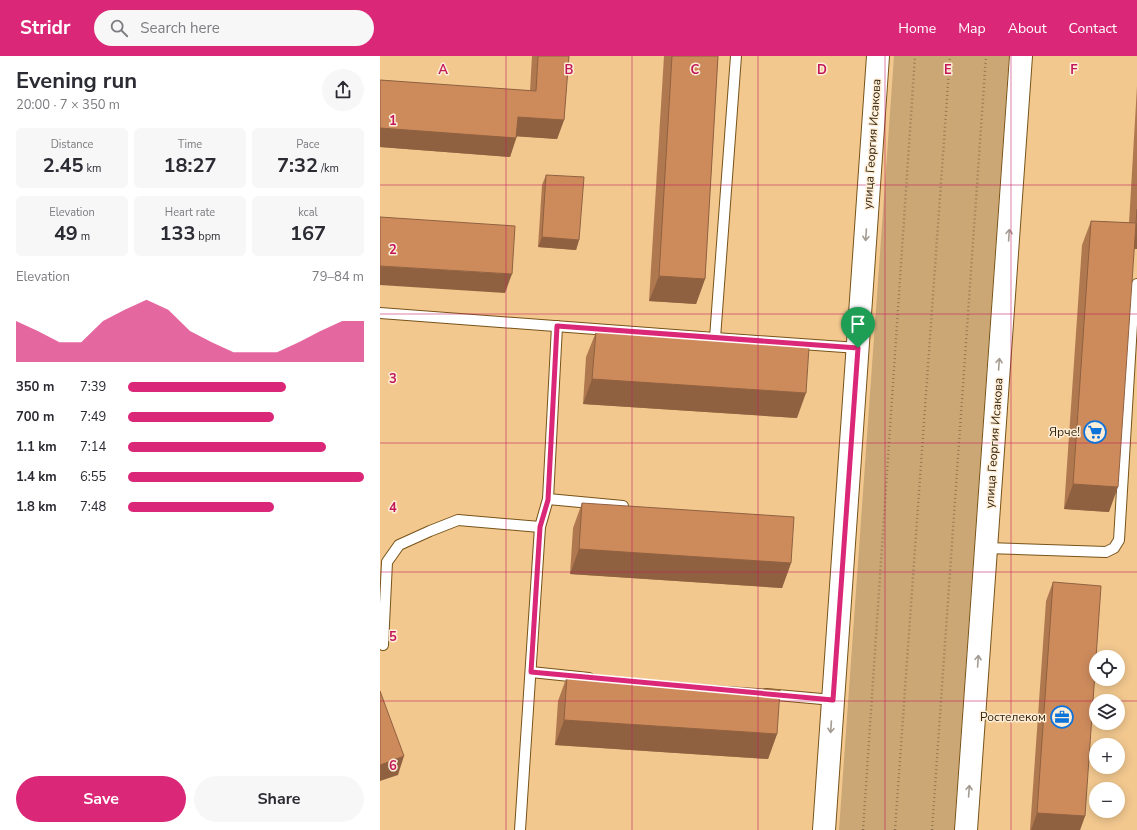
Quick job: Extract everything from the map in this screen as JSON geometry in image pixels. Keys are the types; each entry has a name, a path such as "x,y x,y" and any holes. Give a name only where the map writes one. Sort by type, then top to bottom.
{"street":[{"name":"улица Георгия Исакова","path":"824,830 878,56"},
{"name":"улица Георгия Исакова","path":"966,830 1021,56"}],"lane":[{"path":"715,338 736,56"},
{"path":"986,548 1106,552 1114,548 1119,540 1134,291 1137,284"},
{"path":"380,313 858,348"},
{"path":"520,830 540,527 548,500 557,326"},
{"path":"548,500 634,507"},
{"path":"383,645 387,562 399,545 458,520 540,527"},
{"path":"531,672 602,679"},
{"path":"758,693 833,700"}],"path":[{"path":"863,830 915,56"},
{"path":"895,830 950,56"},
{"path":"932,830 986,56"}],"shaded area":[{"path":"894,56 1009,56 954,830 839,830"}],"building":[{"path":"538,56 569,56 564,120 518,117 516,138 380,128 380,80 536,91"},
{"path":"672,56 718,56 705,279 659,276"},
{"path":"546,175 584,177 579,240 542,237"},
{"path":"380,217 515,226 512,274 380,266"},
{"path":"1091,221 1136,223 1118,487 1073,484"},
{"path":"596,332 809,347 806,393 592,379"},
{"path":"582,503 794,517 791,563 579,549"},
{"name":"Ростелеком","path":"1053,582 1101,586 1097,650 1089,650 1089,686 1094,686 1093,694 1089,694 1089,730 1091,730 1090,738 1089,738 1085,816 1037,813"},
{"path":"567,676 780,690 777,734 564,720"},
{"path":"380,691 404,756 380,765"}],"place":[{"name":"Ярче!","path":"1095,432"},
{"name":"Ростелеком","path":"1062,717"}],"route":[{"path":"557,326 858,348 833,700 531,672 540,527 548,500 557,326"}]}
